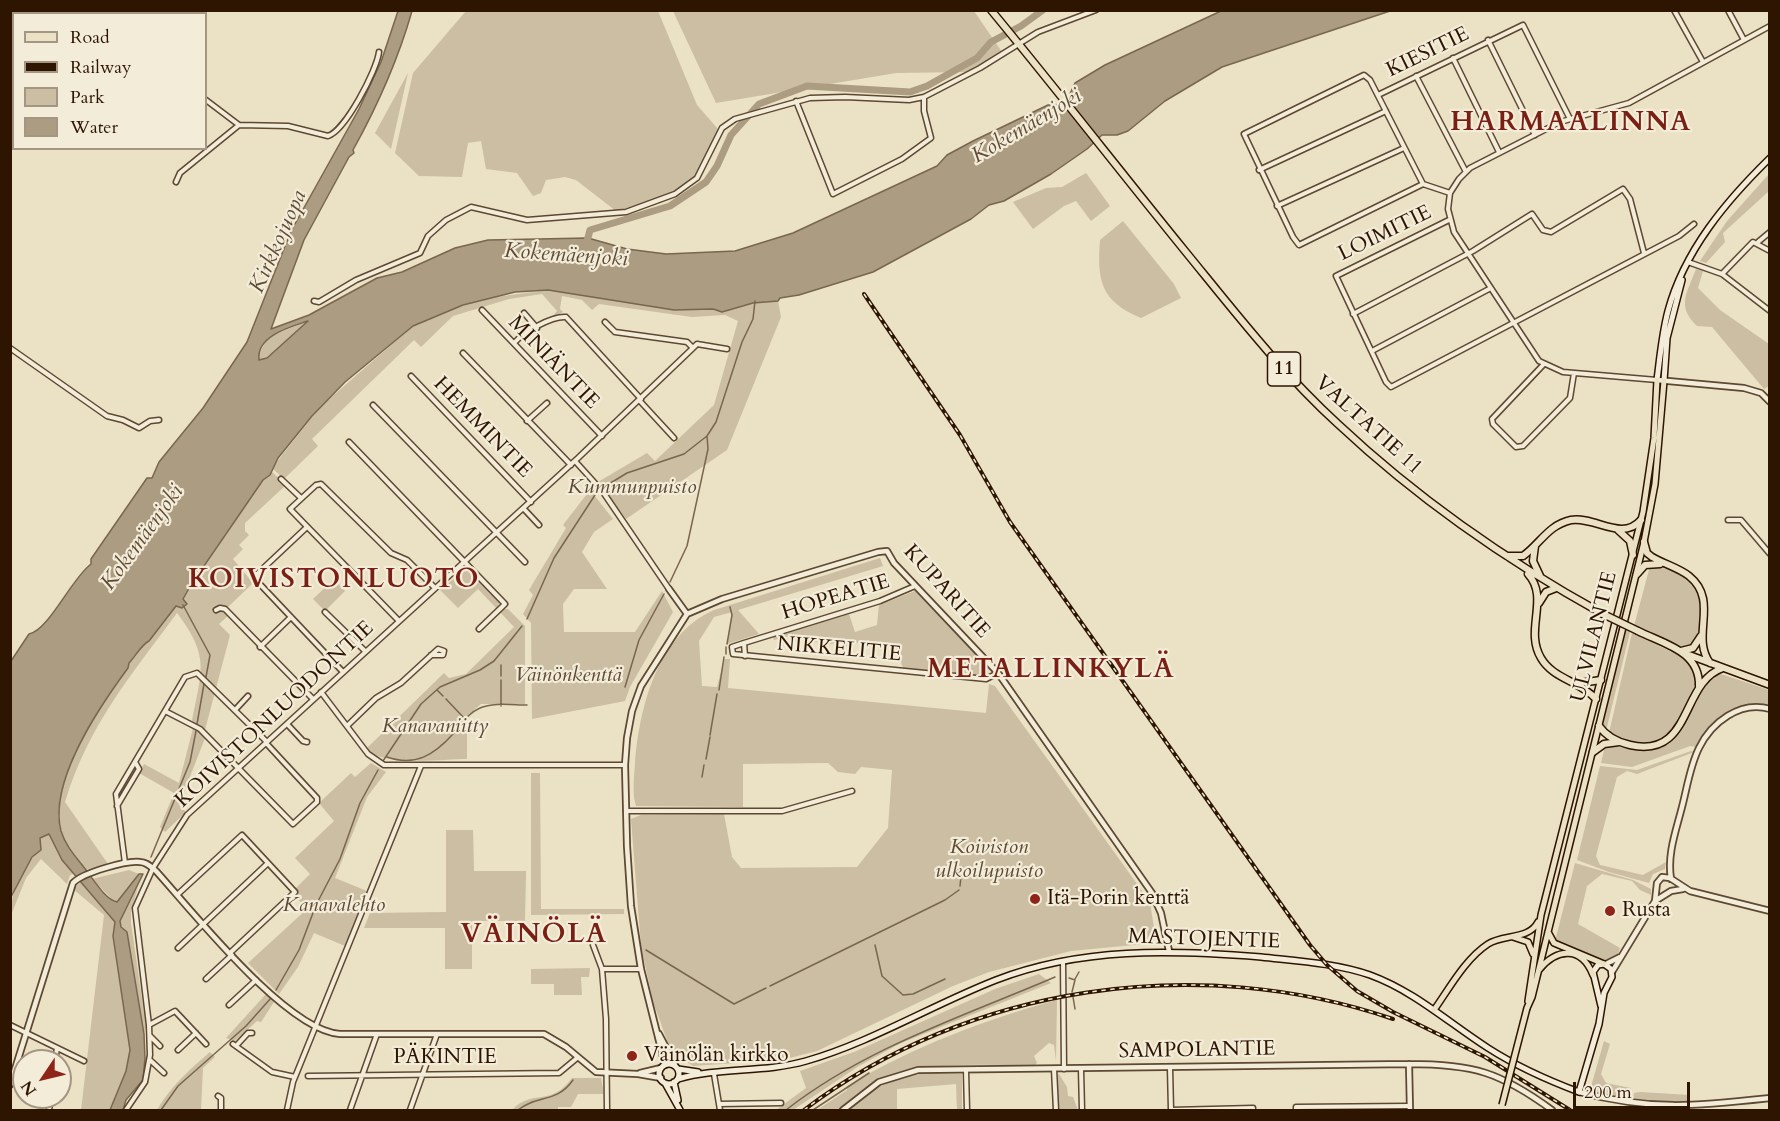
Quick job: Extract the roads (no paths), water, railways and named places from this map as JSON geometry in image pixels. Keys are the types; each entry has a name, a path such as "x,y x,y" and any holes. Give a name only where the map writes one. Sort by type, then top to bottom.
{"highway":[{"name":"11","path":"991,10 1018,44"},
{"name":"VALTATIE 11","path":"1018,44 1240,318 1310,396 1402,481 1504,555 1556,588 1603,614 1684,652 1770,685"},
{"path":"1504,555 1519,557 1535,546 1548,531 1568,521 1588,520 1617,529 1629,529 1641,520"},
{"path":"1617,529 1630,541 1633,555"},
{"path":"1644,542 1647,553 1687,575 1699,588 1706,604 1702,649 1710,663"},
{"path":"1535,546 1533,561 1542,579"},
{"path":"1637,574 1645,565 1664,564"},
{"path":"1522,567 1536,584 1538,605 1533,635 1541,658 1553,671 1576,683 1596,699"},
{"path":"1538,605 1546,592 1556,588"},
{"path":"1699,687 1697,668 1684,652 1692,648 1702,634"},
{"path":"1593,752 1604,744 1620,742 1648,746 1671,736 1682,723 1699,687 1708,675 1723,668"},
{"path":"1576,683 1601,680"},
{"path":"1599,726 1606,735 1620,742"}],"main road":[{"name":"ULVILANTIE","path":"1535,969 1541,915 1633,555 1649,482 1657,380 1668,309 1688,262 1716,217 1770,158"},
{"name":"ULVILANTIE","path":"1501,1108 1535,969 1593,752 1644,542 1655,484 1668,331 1683,272"},
{"path":"1434,1010 1480,950 1497,940 1532,929 1541,915"},
{"path":"1547,927 1548,935 1554,943 1605,964 1612,972 1578,1092"},
{"path":"1511,937 1522,939 1531,946 1535,969 1547,960 1563,953 1584,960 1593,977 1601,1006"},
{"name":"MASTOJENTIE","path":"662,1080 676,1081 712,1074 760,1070 805,1061 849,1046 998,979 1063,961 1127,953 1169,951 1285,959 1347,969 1385,981 1434,1010 1516,1065 1578,1092"},
{"path":"1593,977 1595,967 1605,964"},
{"path":"1593,977 1600,983 1608,982"},
{"name":"MASTOJENTIE","path":"663,1066 712,1074"},
{"path":"663,1066 662,1080 681,1110"},
{"path":"677,1067 676,1081 681,1110"}],"street":[{"path":"314,301 319,302 365,276 420,253 428,236 458,213 471,207 527,220 626,212 675,194 697,178 719,132 727,124 754,112 796,101 845,97 909,100 924,97 980,68 1018,44 1073,17 1096,10"},
{"path":"1674,10 1703,62"},
{"path":"1728,10 1744,39"},
{"name":"KIESITIE","path":"1378,94 1523,25 1570,119"},
{"path":"1770,26 1620,107 1570,119 1466,171 1450,193 1449,220 1467,254 1512,325 1534,357 1544,364 1574,373 1744,387 1761,393 1770,402"},
{"path":"1488,40 1535,135"},
{"path":"207,101 239,125 288,126 324,136 333,135 339,130 354,106 379,52"},
{"path":"1453,58 1499,153"},
{"path":"1423,184 1303,245 1295,241 1244,135 1361,75 1371,80 1423,184 1450,193"},
{"path":"1416,76 1466,171"},
{"path":"796,101 833,194 902,159 931,138 924,111 924,97"},
{"path":"1260,170 1386,111"},
{"path":"176,182 180,173 239,125"},
{"path":"1277,206 1404,148"},
{"path":"1644,253 1630,199 1623,189 1551,232 1543,230 1532,214 1467,254 1353,314 1386,382 1395,387 1644,253 1680,236 1694,224"},
{"name":"LOIMITIE","path":"1353,314 1336,276 1449,220"},
{"path":"1722,274 1747,247 1753,242 1758,242 1770,232"},
{"path":"1758,242 1770,251"},
{"path":"1688,262 1722,274 1770,311"},
{"path":"1372,351 1489,288"},
{"name":"MINIÄNTIE","path":"482,310 602,436"},
{"path":"524,313 537,328"},
{"path":"513,343 537,328 560,317 566,317 674,438"},
{"path":"606,322 615,332 687,342 693,348 697,344 727,349"},
{"path":"10,348 107,416 139,428 150,421 159,420"},
{"name":"KOIVISTONLUODONTIE","path":"126,1110 145,1083 149,1060 149,1025 134,914 137,900 153,868 187,815 524,509 693,348"},
{"path":"463,353 571,465"},
{"path":"1544,364 1492,420 1493,424 1516,447 1523,446 1567,403 1572,393 1574,373"},
{"name":"HEMMINTIE","path":"411,375 531,502"},
{"path":"527,421 547,403"},
{"path":"373,405 525,562"},
{"path":"349,442 505,604 478,629"},
{"path":"575,461 603,492 687,615 653,663 638,694 630,719 625,765 625,811 631,906 640,969 663,1066 638,1074"},
{"path":"281,478 301,498"},
{"path":"399,621 290,509 301,498 316,485 321,484 391,553 407,560 435,588"},
{"path":"524,509 539,525"},
{"path":"1728,520 1741,520 1770,554"},
{"path":"307,527 256,575 255,579 343,672"},
{"name":"KUPARITIE","path":"687,615 722,599 887,551 894,563 998,673 1152,892 1161,913 1169,951"},
{"name":"HOPEATIE","path":"744,643 880,601 915,586"},
{"path":"216,610 225,609 313,699"},
{"path":"325,612 365,651"},
{"path":"260,647 291,617"},
{"path":"744,643 742,649 745,657"},
{"name":"NIKKELITIE","path":"744,643 732,647 733,654 745,657 986,679 998,673"},
{"path":"346,726 376,698 401,683 431,655"},
{"path":"125,864 116,794 185,677 197,673 266,743 317,798 317,802 293,824 289,824 200,729 165,711"},
{"path":"321,692 368,754 377,762 391,766 625,765"},
{"path":"235,710 248,696"},
{"path":"1612,972 1655,901 1657,883 1668,866 1694,762 1703,740 1738,710 1755,706 1770,709"},
{"path":"286,724 303,741 308,742"},
{"path":"117,807 139,769 135,762"},
{"path":"287,1110 295,1077 421,766"},
{"path":"625,811 782,811 852,791"},
{"path":"177,895 242,835 295,892 206,979"},
{"path":"10,1085 70,889 78,878 91,873 143,862 153,868 257,980 297,1016 315,1028 331,1033 544,1034 566,1047 596,1072 638,1074 662,1080"},
{"path":"178,948 268,863"},
{"path":"1655,901 1669,892 1672,880 1668,866"},
{"path":"1662,877 1672,880 1683,889 1770,911"},
{"path":"1657,888 1661,893 1683,889"},
{"path":"593,945 602,969 608,1073 607,1110"},
{"path":"1605,964 1620,957"},
{"path":"1063,961 1064,1069"},
{"path":"602,969 640,969"},
{"path":"228,1005 257,980"},
{"path":"149,1025 175,1011 206,1044"},
{"path":"654,1023 677,1067"},
{"path":"10,1025 84,1061"},
{"path":"178,1050 196,1033"},
{"path":"252,1033 248,1033 234,1045 272,1072 295,1077"},
{"path":"350,1110 377,1034"},
{"path":"410,1110 437,1034"},
{"path":"150,1035 160,1046"},
{"name":"PÄKINTIE","path":"308,1076 559,1073 577,1058"},
{"path":"149,1060 164,1073"},
{"path":"1296,1110 1296,1107 1410,1108 1408,1064"},
{"name":"SAMPOLANTIE","path":"843,1110 879,1082 918,1070 1408,1064 1447,1065 1495,1074 1512,1082 1552,1110"},
{"path":"1170,1068 1171,1110 1253,1108 1253,1110"},
{"path":"1054,1069 1056,1110"},
{"path":"1081,1069 1082,1110"},
{"path":"966,1070 967,1110"},
{"path":"712,1074 720,1110"},
{"path":"1578,1092 1628,1102 1672,1107 1730,1104 1770,1098"},
{"path":"218,1096 221,1098 221,1110"},
{"path":"719,1104 781,1103"}],"water":[{"name":"Kokemäenjoki","path":"398,11 412,11 394,65 353,150 354,153 349,157 304,240 271,329 309,315 377,278 402,272 455,248 488,240 588,238 627,249 666,254 735,251 793,233 937,166 947,155 973,141 1048,105 1056,105 1069,96 1075,83 1105,65 1221,11 1390,11 1222,67 1165,101 1128,131 1117,135 1102,135 1087,149 1051,174 1004,201 989,205 971,219 873,272 799,295 780,298 778,301 753,303 722,312 713,309 674,310 548,290 515,292 463,305 413,326 345,382 312,416 278,458 270,475 263,480 191,585 183,599 187,604 182,608 176,606 129,663 128,668 91,723 69,767 59,811 61,831 72,852 104,893 117,902 139,874 143,874 120,921 121,927 127,932 144,1034 143,1080 126,1100 123,1110 110,1110 126,1071 130,1050 113,936 115,922 62,860 49,834 40,838 41,850 32,857 11,897 11,661 29,634 37,630 52,614 83,571 91,564 91,559 147,478 152,478 159,462 203,408 247,342 291,231 359,109 381,62","holes":["308,321 267,358 259,360 260,352 268,339"]}],"waterway":[{"name":"Kokemäenjoki","path":"586,245 590,230 670,206 706,182 717,166 731,135 759,104 807,86 910,92 927,86 977,58 991,42 1021,26 1043,10"},
{"path":"604,487 627,473 684,454 707,436 716,422 742,342 753,319 755,301"},
{"path":"670,582 687,546 708,449 707,436"},
{"path":"527,619 554,558 595,495"},
{"path":"625,687 639,640 664,594"},
{"path":"183,605 210,655 206,677"},
{"path":"727,644 732,615 730,607"},
{"path":"383,761 421,704 440,687 480,670 494,661 522,626"},
{"path":"726,647 726,654"},
{"path":"719,690 724,657"},
{"path":"501,665 501,676"},
{"path":"501,680 501,706"},
{"path":"197,724 204,684"},
{"path":"437,690 443,696"},
{"path":"710,735 717,694"},
{"path":"446,699 464,718"},
{"path":"387,757 406,761 431,753 439,748 468,716 485,706 527,705"},
{"path":"151,857 190,762 196,731"},
{"path":"706,759 710,737"},
{"path":"702,777 704,765"},
{"path":"276,990 299,950 316,905 340,859 360,803 378,770"},
{"path":"960,886 962,867"},
{"path":"770,986 945,900 959,890"},
{"path":"875,945 882,976 903,995 913,994 945,979"},
{"path":"646,950 734,1004 766,988"},
{"path":"1075,979 1079,972"},
{"path":"786,1110 849,1068 882,1051 1055,977"},
{"path":"1069,978 1075,980 1072,992"},
{"path":"1073,997 1075,1009"},
{"path":"161,1110 178,1086 246,1026 271,998"},
{"path":"813,1110 869,1073"},
{"path":"518,1110 525,1105 560,1093 573,1080"}],"railway":[{"path":"864,294 960,435 1010,522 1310,945 1327,965 1357,991 1393,1012 1485,1057 1570,1110"},
{"path":"804,1110 869,1067 938,1034 1011,1009 1087,992 1164,985 1241,987 1318,999 1393,1019"}],"place":[{"name":"Itä-Porin kenttä","path":"1035,899"},
{"name":"Rusta","path":"1610,911"},
{"name":"Väinölän kirkko","path":"632,1056"}],"district":[{"name":"HARMAALINNA","path":"1571,124"},
{"name":"KOIVISTONLUOTO","path":"334,581"},
{"name":"METALLINKYLÄ","path":"1051,671"},
{"name":"VÄINÖLÄ","path":"534,936"}],"water label":[{"name":"Kirkkojuopa","path":"279,242"}],"park label":[{"name":"Kummunpuisto","path":"632,488"},
{"name":"Väinönkenttä","path":"568,676"},
{"name":"Kanavaniitty","path":"435,727"},
{"name":"Koiviston ulkoilupuisto","path":"989,860"},
{"name":"Kanavalehto","path":"334,906"}]}
